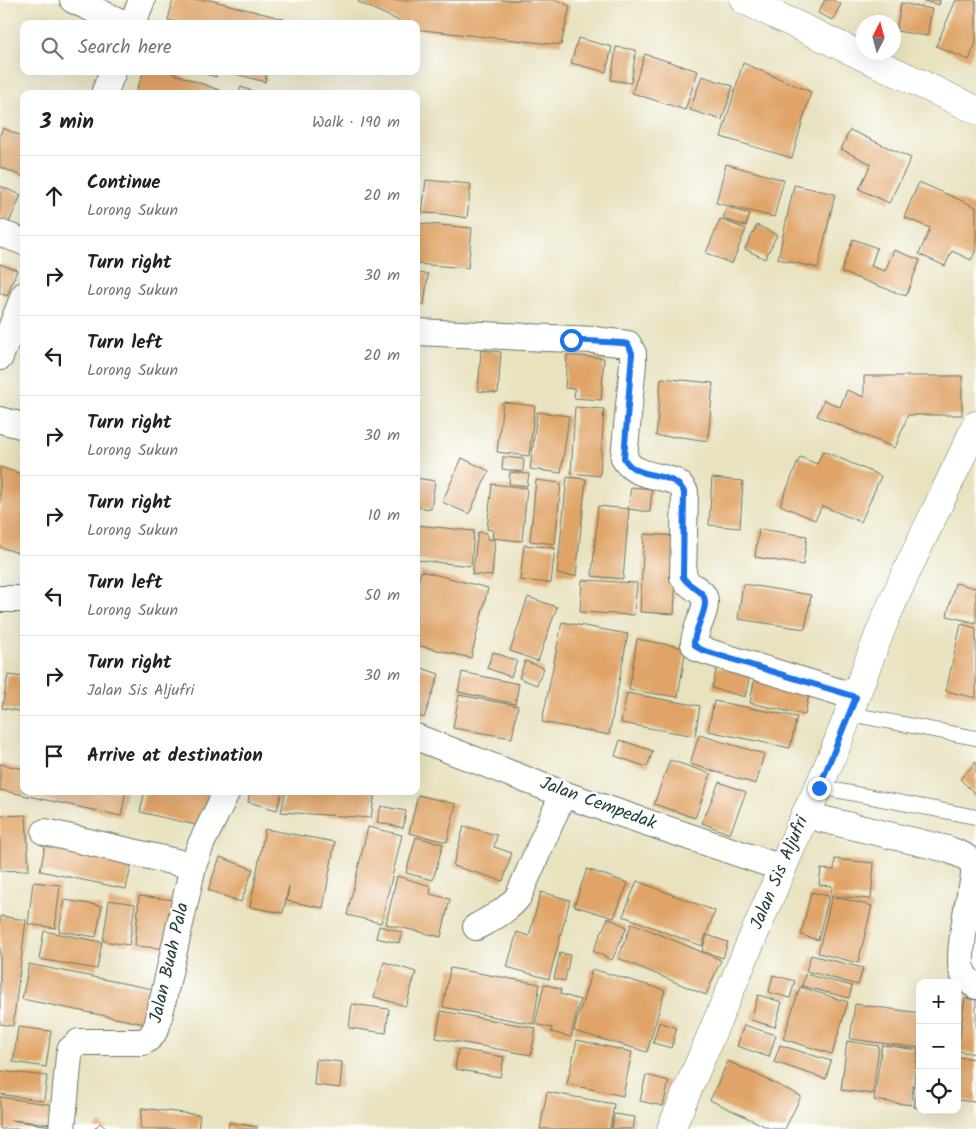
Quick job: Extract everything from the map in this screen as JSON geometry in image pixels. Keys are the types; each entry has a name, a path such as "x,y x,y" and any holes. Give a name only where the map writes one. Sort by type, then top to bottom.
{"main road":[{"path":"745,0 976,110"},
{"name":"Jalan Sis Aljufri","path":"671,1129 804,815 819,788 887,615 976,425"}],"street":[{"path":"73,0 116,20"},
{"path":"134,20 142,0"},
{"path":"106,90 111,75"},
{"path":"0,233 20,240"},
{"path":"0,357 20,305"},
{"path":"420,332 594,340 628,344 632,353 633,364 624,458 626,463 632,467 650,475 672,480 680,485 684,492 683,577 690,586 702,593 705,602 694,638 694,644 705,651 853,705"},
{"path":"0,420 20,425"},
{"path":"0,599 20,599"},
{"name":"Jalan Cempedak","path":"420,738 563,794 782,868"},
{"path":"476,926 504,911 518,897 563,794"},
{"name":"Jalan Buah Pala","path":"62,1129 69,1056 74,1045 79,1042 143,1042 154,1033 193,866 201,844 225,795"},
{"path":"804,815 947,849 966,857 974,866 976,877 970,894 961,957 962,970 967,982 976,986"},
{"path":"45,832 193,866"}],"lane":[{"path":"853,705 976,738"},
{"path":"819,788 976,817"}],"building":[{"path":"173,0 210,0 284,19 284,20 168,20"},
{"path":"359,0 557,0 570,6 561,45 422,30 420,29 420,20 397,20 358,2"},
{"path":"825,0 832,0 841,4 833,20 818,13"},
{"path":"921,0 940,0 939,5"},
{"path":"956,0 976,0 976,43 969,60 936,46"},
{"path":"901,3 932,9 927,36 901,32 901,15 899,15"},
{"path":"578,38 612,47 606,72 571,63"},
{"path":"616,47 636,50 631,83 611,80"},
{"path":"645,54 698,71 685,110 632,93"},
{"path":"743,63 811,92 792,158 721,137"},
{"path":"142,75 178,75 219,90 137,90"},
{"path":"240,75 266,75 265,82"},
{"path":"702,76 733,86 722,120 690,110"},
{"path":"3,128 20,135 20,175 0,167 0,134"},
{"path":"850,130 911,158 889,203 859,189 871,164 841,149"},
{"path":"726,164 784,180 774,217 716,203"},
{"path":"426,180 471,184 467,218 422,213"},
{"path":"919,182 976,207 976,250 971,260 952,251 945,266 919,254 930,228 904,217"},
{"path":"794,185 835,194 818,268 778,259"},
{"path":"0,186 20,195 20,197 7,227 0,224"},
{"path":"727,207 750,214 746,226 723,219"},
{"path":"720,219 746,229 732,264 706,253"},
{"path":"420,223 472,228 468,268 420,264"},
{"path":"757,225 777,235 765,259 745,249"},
{"path":"853,239 877,248 871,266 885,271 894,250 920,260 906,296 841,272"},
{"path":"0,264 17,270 7,296 0,293"},
{"path":"420,273 428,274 424,305 420,304"},
{"path":"481,350 501,352 498,393 478,391"},
{"path":"567,355 604,358 601,400 574,398 575,389 565,388"},
{"path":"864,376 962,376 962,415 908,415 895,448 817,416 824,400 840,407 847,390 864,397"},
{"path":"661,378 713,383 708,441 656,436"},
{"path":"503,402 535,406 529,456 497,452"},
{"path":"575,407 604,409 600,476 571,473"},
{"path":"537,412 569,416 561,473 530,469"},
{"path":"823,451 881,476 861,522 822,506 815,520 780,505 800,457 817,464"},
{"path":"503,457 524,459 523,472 502,469"},
{"path":"462,458 489,471 469,514 442,502"},
{"path":"0,467 20,474 20,554 0,547"},
{"path":"510,472 529,474 527,486 509,484"},
{"path":"567,477 586,479 576,576 557,574"},
{"path":"712,478 743,481 740,528 709,525"},
{"path":"420,479 435,481 431,509 420,508"},
{"path":"536,480 561,483 555,544 530,541"},
{"path":"492,484 527,488 522,541 492,538 493,530 487,529"},
{"path":"631,487 652,489 650,512 628,509"},
{"path":"598,506 629,509 623,579 592,576"},
{"path":"420,525 474,531 471,566 420,560"},
{"path":"759,529 807,536 803,565 755,557"},
{"path":"478,532 487,533 487,539 495,540 492,576 472,574"},
{"path":"644,534 678,536 674,614 640,612"},
{"path":"524,545 555,548 551,583 520,580"},
{"path":"421,571 488,588 471,658 420,646"},
{"path":"582,580 637,583 634,615 580,612"},
{"path":"955,583 976,588 976,623 947,616"},
{"path":"743,584 811,595 805,629 738,619"},
{"path":"528,597 557,607 538,661 510,651"},
{"path":"562,622 628,634 609,735 542,722"},
{"path":"961,624 976,628 976,698 946,691"},
{"path":"637,639 686,648 678,697 629,690"},
{"path":"493,652 517,661 511,677 487,668"},
{"path":"525,661 544,668 537,685 519,678"},
{"path":"420,667 439,674 424,718 420,716"},
{"path":"717,667 750,675 745,697 712,688"},
{"path":"462,672 519,684 515,704 458,692"},
{"path":"8,675 20,676 20,711 2,708"},
{"path":"755,676 810,688 805,715 750,703"},
{"path":"627,693 700,706 695,736 621,723"},
{"path":"459,695 518,706 512,738 453,728"},
{"path":"714,701 797,717 790,748 708,731"},
{"path":"699,735 764,754 756,784 690,764"},
{"path":"620,740 653,751 647,767 615,756"},
{"path":"670,760 711,774 695,818 654,804"},
{"path":"976,762 976,795 960,779"},
{"path":"0,764 20,768 20,794 0,790"},
{"path":"719,782 746,792 730,834 702,823"},
{"path":"23,795 125,795 121,816"},
{"path":"144,795 212,795 204,827 140,812"},
{"path":"249,795 281,795 277,810 248,802"},
{"path":"285,795 375,795 371,818 281,812"},
{"path":"418,795 456,804 447,842 409,833"},
{"path":"381,806 406,811 403,828 377,822"},
{"path":"26,815 29,870 0,871 0,816"},
{"path":"464,826 497,835 494,847 512,853 503,881 453,866"},
{"path":"368,827 402,835 381,923 347,915"},
{"path":"265,829 335,842 323,908 287,901 289,886 283,913 250,907"},
{"path":"416,837 443,844 433,880 406,873"},
{"path":"46,840 133,858 126,889 40,871"},
{"path":"220,857 253,869 241,902 208,890"},
{"path":"835,859 874,863 871,899 831,896 832,886 819,885 821,869 834,870"},
{"path":"587,869 628,883 614,918 574,906"},
{"path":"397,876 431,886 430,894 450,899 441,937 386,924"},
{"path":"637,881 715,911 702,946 623,916"},
{"path":"33,882 60,885 55,928 28,924"},
{"path":"541,892 570,900 549,979 507,967 517,932 529,936"},
{"path":"811,892 829,896 818,940 801,935"},
{"path":"139,896 176,900 171,949 135,946"},
{"path":"832,896 872,906 858,963 818,953"},
{"path":"65,900 102,906 96,937 59,931"},
{"path":"109,900 135,904 129,945 103,941"},
{"path":"0,916 26,920 13,1026 0,1024"},
{"path":"608,918 627,927 612,960 593,951"},
{"path":"632,923 721,960 706,995 618,958"},
{"path":"379,926 402,932 399,943 376,938"},
{"path":"44,931 102,942 97,969 39,959"},
{"path":"707,935 728,942 723,958 702,951"},
{"path":"560,953 570,955 565,981 554,979"},
{"path":"811,955 863,968 858,985 806,971"},
{"path":"384,962 416,972 406,1006 374,997"},
{"path":"29,964 152,989 145,1024 22,999"},
{"path":"450,968 540,984 533,1024 443,1007"},
{"path":"592,969 665,990 647,1052 574,1031"},
{"path":"805,974 852,986 849,998 802,986"},
{"path":"773,975 795,981 790,998 769,992"},
{"path":"544,984 561,989 560,994 580,1000 571,1037 551,1032 552,1028 535,1024"},
{"path":"800,987 848,1002 832,1054 783,1039"},
{"path":"758,995 782,1002 775,1027 751,1020"},
{"path":"965,998 976,1000 976,1054 961,1052 961,1028"},
{"path":"352,1004 389,1009 386,1033 349,1028"},
{"path":"855,1004 916,1012 916,1047 850,1039"},
{"path":"441,1011 536,1028 531,1055 436,1038"},
{"path":"659,1022 677,1028 671,1048 653,1043"},
{"path":"744,1025 776,1035 769,1057 737,1046"},
{"path":"18,1027 51,1031 46,1067 13,1062"},
{"path":"577,1040 632,1052 623,1096 567,1084"},
{"path":"847,1041 879,1046 873,1094 841,1090"},
{"path":"780,1045 831,1061 826,1079 774,1062"},
{"path":"882,1045 916,1050 911,1105 874,1100"},
{"path":"458,1049 504,1057 500,1077 455,1069"},
{"path":"961,1057 976,1059 976,1102 961,1100"},
{"path":"316,1059 342,1062 340,1088 314,1085"},
{"path":"728,1061 801,1096 785,1129 771,1129 710,1100"},
{"path":"0,1071 47,1076 44,1101 0,1094"},
{"path":"646,1075 669,1081 663,1106 640,1101"},
{"path":"547,1092 614,1104 610,1129 540,1129"},
{"path":"0,1097 53,1105 51,1124 10,1120 51,1126 50,1129 0,1129"},
{"path":"142,1108 200,1115 198,1129 140,1129"},
{"path":"614,1114 635,1117 633,1129 612,1129"},
{"path":"229,1122 257,1127 257,1129 228,1129"},
{"path":"100,1123 107,1129 94,1129"}],"route":[{"path":"571,340 622,343 628,344 631,348 633,364 624,458 626,463 632,467 650,475 672,480 683,488 685,496 683,577 690,586 702,593 705,598 694,644 705,651 856,697 819,788"}]}
